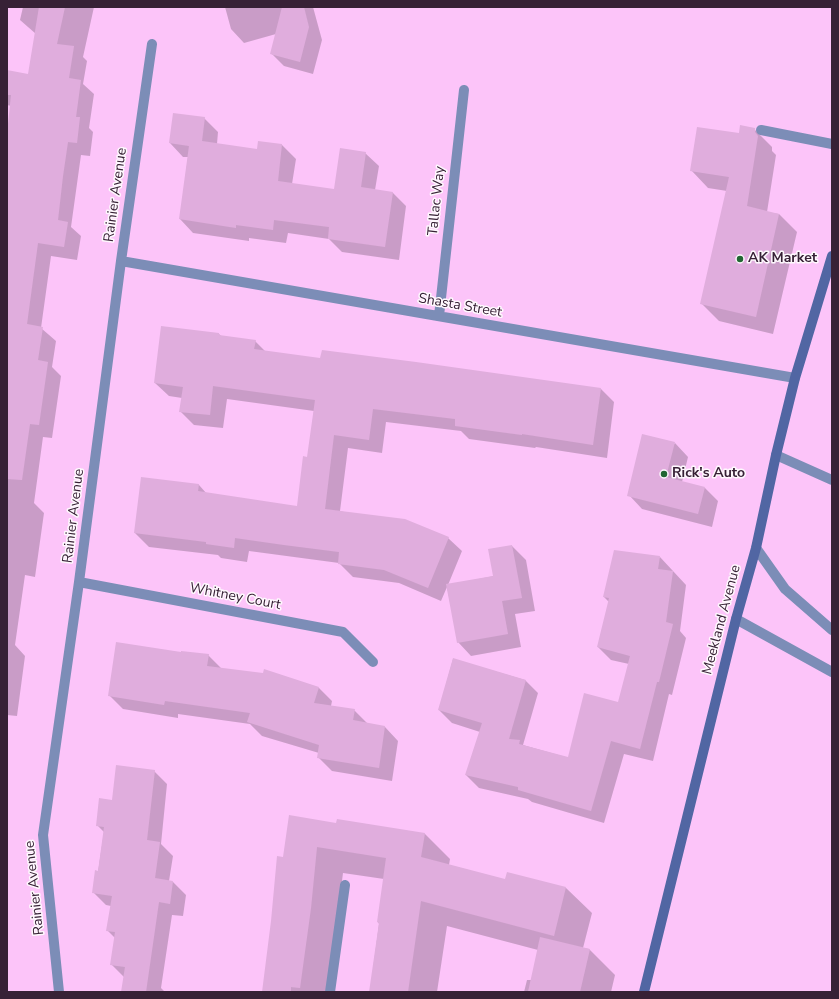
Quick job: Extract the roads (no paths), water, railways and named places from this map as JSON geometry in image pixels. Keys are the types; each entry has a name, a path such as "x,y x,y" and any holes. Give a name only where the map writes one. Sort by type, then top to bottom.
{"main road":[{"name":"Meekland Avenue","path":"644,992 736,619 756,548 776,455 795,378 832,256"}],"street":[{"name":"Rainier Avenue","path":"59,992 43,836 152,44"},
{"name":"Tallac Way","path":"439,316 464,90"},
{"path":"761,130 832,144"},
{"name":"Shasta Street","path":"121,261 795,378"},
{"path":"776,455 832,480"},
{"path":"756,548 785,589 832,630"},
{"name":"Whitney Court","path":"79,582 343,632 373,662"},
{"path":"736,619 832,672"},
{"path":"330,992 345,885"}],"place":[{"name":"AK Market","path":"740,259"},
{"name":"Rick's Auto","path":"664,474"}]}
